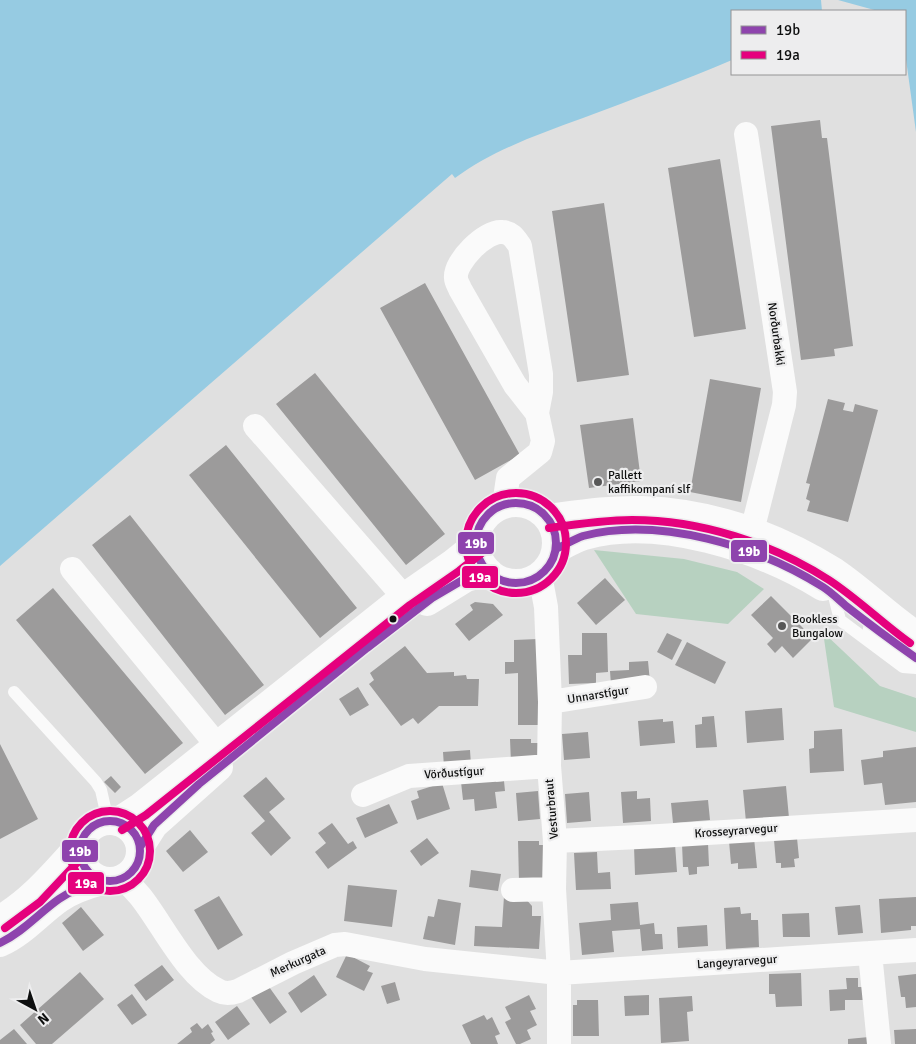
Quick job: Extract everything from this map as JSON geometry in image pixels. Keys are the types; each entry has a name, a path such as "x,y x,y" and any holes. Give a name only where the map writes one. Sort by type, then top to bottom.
{"main road":[{"path":"516,503 528,504 548,518 555,532 556,549 550,563 540,575 527,581 514,583 501,579 489,572 480,559 477,544 478,532 484,520 496,508 516,503"},
{"path":"548,518 642,510 696,516 752,531 798,551 836,573 916,635"},
{"path":"556,549 583,536 641,530 692,536 731,546 767,559 822,587 916,658"},
{"path":"113,880 94,878 86,872 81,864 80,845 83,836 90,828 98,823 112,821 140,806 404,597 477,544"},
{"path":"140,847 154,825 199,784 367,648 432,598 466,578 489,572"},
{"path":"0,944 73,891 131,874 137,866 140,857 138,840 130,828 112,821"},
{"path":"0,919 29,897 80,845"}],"street":[{"name":"Norðurbakki","path":"746,134 784,392 784,405 752,531"},
{"path":"504,505 508,478 540,452 542,441 537,414 541,392 541,374 520,246 512,235 502,231 492,234 470,249 458,268 456,279 515,385 537,414"},
{"path":"255,426 404,597"},
{"path":"72,569 218,745"},
{"name":"Vesturbraut","path":"540,575 546,607 550,702 549,766 555,841 554,889 559,1044"},
{"name":"Unnarstígur","path":"550,702 645,688"},
{"name":"Vörðustígur","path":"363,795 409,776 549,766"},
{"name":"Krosseyrarvegur","path":"555,841 669,836 916,820"},
{"name":"Merkurgata","path":"113,880 140,895 172,944 199,977 219,992 238,991 293,963 335,945 345,944 425,959 558,973"},
{"path":"513,890 554,889"},
{"name":"Langeyrarvegur","path":"558,973 916,950"},
{"path":"870,953 879,1044"}],"lane":[{"path":"834,596 840,620 903,667 916,668"},
{"path":"14,692 96,782 112,821"}],"green space":[{"path":"594,550 684,559 737,572 764,589 728,624 636,614"},
{"path":"823,632 880,686 916,698 916,732 834,707"}],"water":[{"path":"0,0 821,0 822,10 731,10 731,60 517,144 485,159 455,178 452,174 0,566"},
{"path":"838,0 916,0 916,132 906,59 906,10 874,10"}],"building":[{"path":"820,120 822,138 827,138 853,346 834,349 835,356 801,360 771,126"},
{"path":"720,159 746,329 694,337 668,168"},
{"path":"604,203 629,375 577,382 552,211"},
{"path":"425,283 520,455 475,480 380,308"},
{"path":"315,373 445,534 406,565 276,404"},
{"path":"710,379 761,388 741,502 690,492"},
{"path":"828,399 845,403 843,410 853,412 855,404 878,410 848,522 807,511 810,501 806,499 810,484 806,483"},
{"path":"633,418 641,481 589,488 580,425"},
{"path":"226,445 357,608 320,638 189,475"},
{"path":"130,515 264,685 225,715 92,545"},
{"path":"605,578 625,600 596,625 577,603"},
{"path":"53,588 183,743 145,774 16,620"},
{"name":"Bookless Bungalow","path":"771,596 813,638 793,658 782,646 775,653 767,644 773,638 751,615"},
{"path":"475,602 493,604 503,615 469,641 455,624 473,610 470,605"},
{"path":"582,633 607,633 608,672 596,673 596,683 569,684 568,655 582,655"},
{"path":"667,633 682,640 672,660 657,652"},
{"path":"538,639 539,725 518,725 518,673 505,674 505,662 514,662 514,640"},
{"path":"687,642 726,662 715,684 675,665"},
{"path":"405,646 427,673 454,672 454,676 466,675 467,679 479,679 478,706 439,706 418,724 413,718 401,726 369,684 374,680 370,673"},
{"path":"648,661 650,682 611,685 610,671 629,670 629,662"},
{"path":"358,687 369,705 350,716 339,699"},
{"path":"782,708 784,740 747,743 745,711"},
{"path":"714,716 717,747 696,748 695,725 702,724 702,717"},
{"path":"663,719 663,722 673,721 675,743 640,746 638,721"},
{"path":"842,729 844,771 810,773 809,749 814,748 814,731"},
{"path":"588,732 590,758 564,760 562,734"},
{"path":"510,739 531,739 531,743 540,743 540,759 511,763"},
{"path":"0,744 38,819 0,839"},
{"path":"916,747 916,802 885,805 882,783 864,785 861,760 883,757 883,751"},
{"path":"470,750 471,765 444,767 443,752"},
{"path":"111,776 121,787 115,793 104,782"},
{"path":"266,777 285,799 269,812 291,838 271,856 251,833 265,821 243,796"},
{"path":"495,777 496,782 504,781 505,791 495,792 497,808 475,811 474,799 463,800 461,782"},
{"path":"442,783 450,809 417,820 411,801 419,798 417,791"},
{"path":"786,786 789,818 746,822 743,790"},
{"path":"538,791 540,819 518,821 516,793"},
{"path":"637,791 637,799 650,798 651,821 623,823 621,792"},
{"path":"589,792 591,821 567,823 565,794"},
{"path":"708,800 710,820 673,823 671,803"},
{"path":"389,804 398,823 365,838 356,818"},
{"path":"332,823 348,844 353,841 357,848 328,869 315,852 326,843 318,833"},
{"path":"190,830 208,852 183,872 166,851"},
{"path":"427,838 439,853 421,866 410,851"},
{"path":"754,838 757,868 738,869 738,863 731,864 729,841"},
{"path":"797,838 799,858 794,859 795,867 781,868 781,863 776,863 774,840"},
{"path":"518,841 539,841 539,845 548,845 548,877 519,882"},
{"path":"708,843 709,866 697,867 697,874 689,875 688,867 683,867 682,844"},
{"path":"675,844 677,872 635,875 634,846"},
{"path":"597,852 598,873 610,872 611,889 576,890 574,853"},
{"path":"471,870 501,874 498,891 469,887"},
{"path":"348,885 397,890 392,927 344,921"},
{"path":"219,896 243,935 218,950 194,910"},
{"path":"504,896 524,897 532,906 532,916 541,916 539,949 474,946 475,926 502,927"},
{"path":"916,897 916,926 911,926 911,930 881,933 879,899"},
{"path":"438,899 461,903 455,945 423,939 428,916 434,917"},
{"path":"638,902 640,925 654,923 655,934 662,934 663,949 642,951 640,929 612,931 614,952 582,955 579,923 611,920 610,904"},
{"path":"860,905 863,933 838,935 835,907"},
{"path":"81,907 104,935 83,951 62,923"},
{"path":"740,907 741,914 751,913 751,920 758,920 759,947 726,949 724,908"},
{"path":"809,913 810,937 783,937 782,914"},
{"path":"707,925 708,946 678,948 677,927"},
{"path":"347,954 370,966 367,971 373,973 364,991 336,977"},
{"path":"162,965 174,980 146,1001 134,985"},
{"path":"80,972 104,999 52,1044 36,1044 20,1025"},
{"path":"801,973 802,1006 776,1007 775,994 769,994 769,974"},
{"path":"916,974 916,1007 906,1008 905,997 901,997 898,976"},
{"path":"314,975 327,995 301,1013 288,993"},
{"path":"846,978 858,978 858,987 866,987 866,1000 845,1000 845,1010 830,1011 829,990 847,989"},
{"path":"395,982 400,1000 387,1004 381,986"},
{"path":"267,984 287,1012 270,1024 251,997"},
{"path":"132,994 147,1015 132,1025 117,1005"},
{"path":"529,995 536,1009 530,1011 537,1025 527,1030 531,1039 516,1044 505,1022 511,1019 505,1007"},
{"path":"649,995 649,1015 625,1016 624,996"},
{"path":"692,996 693,1011 687,1012 689,1041 661,1043 659,998"},
{"path":"577,1000 598,1000 599,1036 573,1036 573,1005 577,1005"},
{"path":"237,1006 250,1024 228,1040 215,1022"},
{"path":"484,1015 487,1020 492,1017 500,1034 495,1036 498,1044 471,1044 462,1025"},
{"path":"197,1023 202,1029 208,1024 215,1040 210,1044 177,1044 192,1032 190,1028"},
{"path":"14,1029 27,1044 0,1044 0,1040"},
{"path":"916,1029 916,1044 895,1044 894,1030"},
{"path":"869,1037 870,1044 848,1044 848,1039"}],"transit line":[{"name":"19a","path":"516,493 535,497 551,508 562,524 566,543 562,562 551,578 535,589 516,593 497,589 481,578 470,562 466,543 470,524 481,508 497,497 516,493"},
{"name":"19b","path":"516,503 531,506 544,515 553,528 556,543 553,558 544,571 531,580 516,583 501,580 488,571 479,558 476,543 479,528 488,515 501,506 516,503"},
{"name":"19a","path":"549,528 612,521 658,521 684,524 735,536 783,555 829,580 910,643"},
{"name":"19b","path":"556,549 583,536 612,531 643,530 675,533 739,548 769,559 823,587 916,658"},
{"name":"19a","path":"122,830 146,815 410,605 483,552"},
{"name":"19b","path":"140,847 154,825 199,784 367,648 432,598 466,578 489,572"},
{"name":"19a","path":"102,811 118,811 139,822 150,843 150,851 150,859 139,880 118,891 102,891 88,885 76,873 70,859 70,843 76,829 88,817 102,811"},
{"name":"19b","path":"104,821 116,821 132,829 138,839 140,851 138,863 132,873 116,881 104,881 88,873 80,857 80,845 88,829 104,821"},
{"name":"19a","path":"5,928 40,902 87,852"},
{"name":"19b","path":"0,943 24,928 64,896 80,888 102,881"}],"place":[{"name":"Pallett kaffikompaní slf","path":"598,482"},
{"name":"Bookless Bungalow","path":"782,626"}]}
